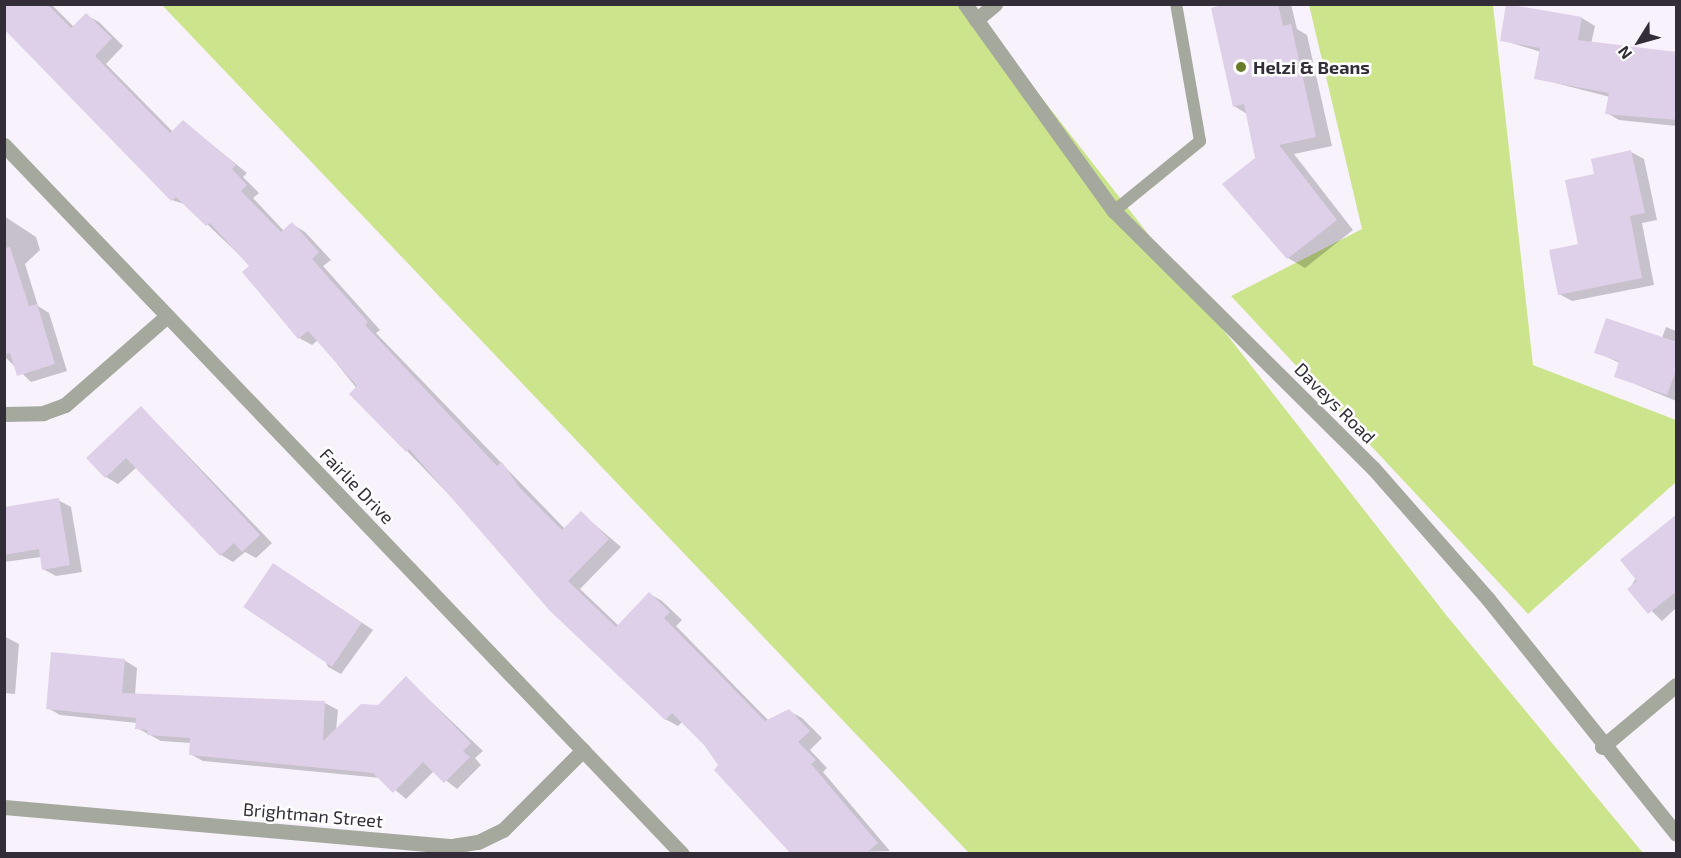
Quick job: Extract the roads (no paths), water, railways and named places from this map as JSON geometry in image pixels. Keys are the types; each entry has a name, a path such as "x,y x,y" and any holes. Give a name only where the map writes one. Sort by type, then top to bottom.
{"street":[{"name":"Daveys Road","path":"965,4 1114,211 1373,468 1488,599 1602,747 1677,834"},
{"path":"976,20 995,4"},
{"name":"Fairlie Drive","path":"4,145 682,854"},
{"path":"4,414 43,413 65,405 167,316"},
{"path":"1602,747 1677,685"},
{"name":"Brightman Street","path":"4,807 452,846 478,842 503,830 583,750"}],"lane":[{"path":"1114,211 1200,141 1176,4"}],"place":[{"name":"Helzi & Beans","path":"1241,67"}]}
